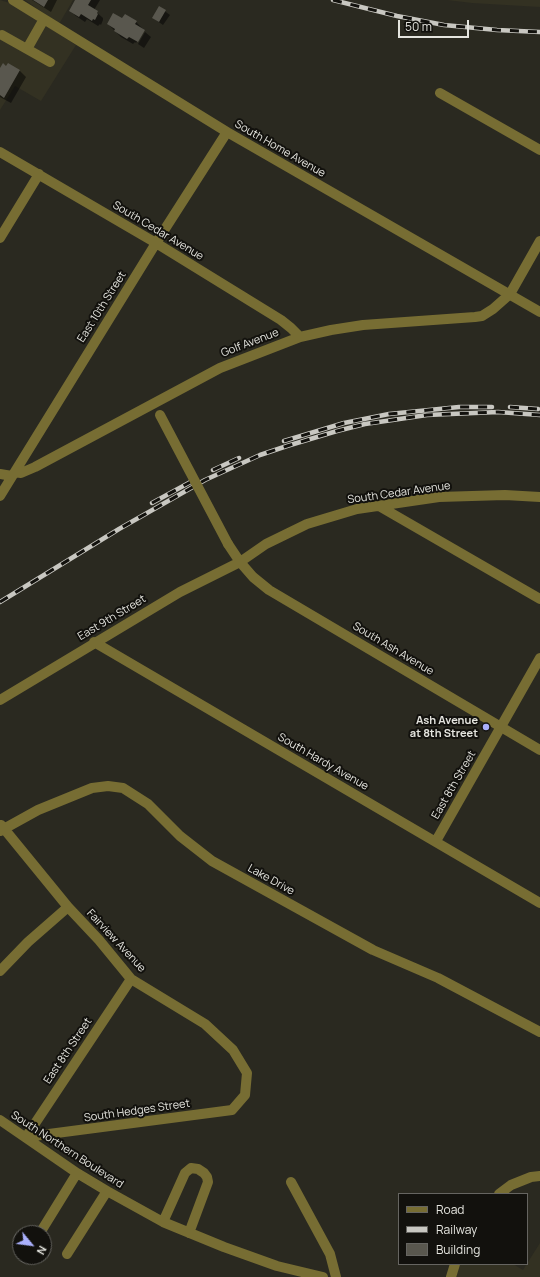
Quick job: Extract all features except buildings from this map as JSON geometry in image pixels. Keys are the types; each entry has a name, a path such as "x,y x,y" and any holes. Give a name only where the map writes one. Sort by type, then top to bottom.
{"street":[{"name":"South Home Avenue","path":"13,0 227,132 540,312"},
{"path":"27,49 44,19"},
{"path":"2,35 50,62"},
{"path":"440,93 540,150"},
{"name":"East 10th Street","path":"0,496 156,243 227,132"},
{"name":"South Cedar Avenue","path":"0,152 156,243 281,320 300,337"},
{"path":"0,238 39,174"},
{"name":"Golf Avenue","path":"13,474 21,473 35,467 152,403 220,368 300,337 363,325 482,316 493,309 510,294 540,241"},
{"path":"152,403 160,415 228,544 240,562"},
{"path":"0,474 13,474"},
{"name":"South Cedar Avenue","path":"240,562 266,544 308,524 357,509 439,497 505,495 540,497"},
{"path":"378,506 540,599"},
{"name":"East 9th Street","path":"0,700 94,642 180,592 240,562"},
{"name":"South Ash Avenue","path":"240,562 253,577 269,590 540,750"},
{"name":"South Hardy Avenue","path":"94,642 540,903"},
{"name":"East 8th Street","path":"436,841 540,658"},
{"name":"Lake Drive","path":"1,828 38,810 92,788 108,786 123,788 148,804 180,836 212,860 373,950 438,978 540,1032"},
{"name":"Fairview Avenue","path":"1,828 131,979 206,1024 233,1050 248,1073 245,1095"},
{"path":"0,971 28,942 68,907"},
{"name":"East 8th Street","path":"26,1138 131,979"},
{"name":"South Hedges Street","path":"26,1138 232,1110 245,1095"},
{"name":"South Northern Boulevard","path":"0,1120 77,1173 163,1222 224,1248 277,1266 323,1277"},
{"path":"163,1222 185,1173 191,1168 198,1169 204,1173 208,1182 189,1233"},
{"path":"45,1225 77,1173"},
{"path":"500,1193 511,1185 531,1177 540,1176"},
{"path":"291,1182 330,1254 336,1277"},
{"path":"67,1254 107,1191"},
{"path":"451,1277 455,1265"}],"shaded area":[{"path":"0,0 13,4 76,45 41,101 15,86 0,110"},
{"path":"25,0 73,0 59,24"},
{"path":"447,0 540,0 540,7 472,3"},
{"path":"540,1243 540,1277 456,1277 460,1265 515,1265 523,1270 526,1265 528,1265 528,1262"}],"railway":[{"path":"333,0 397,16 444,25 540,32"},
{"path":"284,441 344,423 389,414 459,407 492,407"},
{"path":"510,407 538,409"},
{"path":"0,602 119,529 205,480 260,455 337,431 365,424 427,415 498,412 540,415"},
{"path":"213,470 239,458"},
{"path":"152,503 196,479"}],"place":[{"name":"Ash Avenue at 8th Street","path":"486,727"}]}
